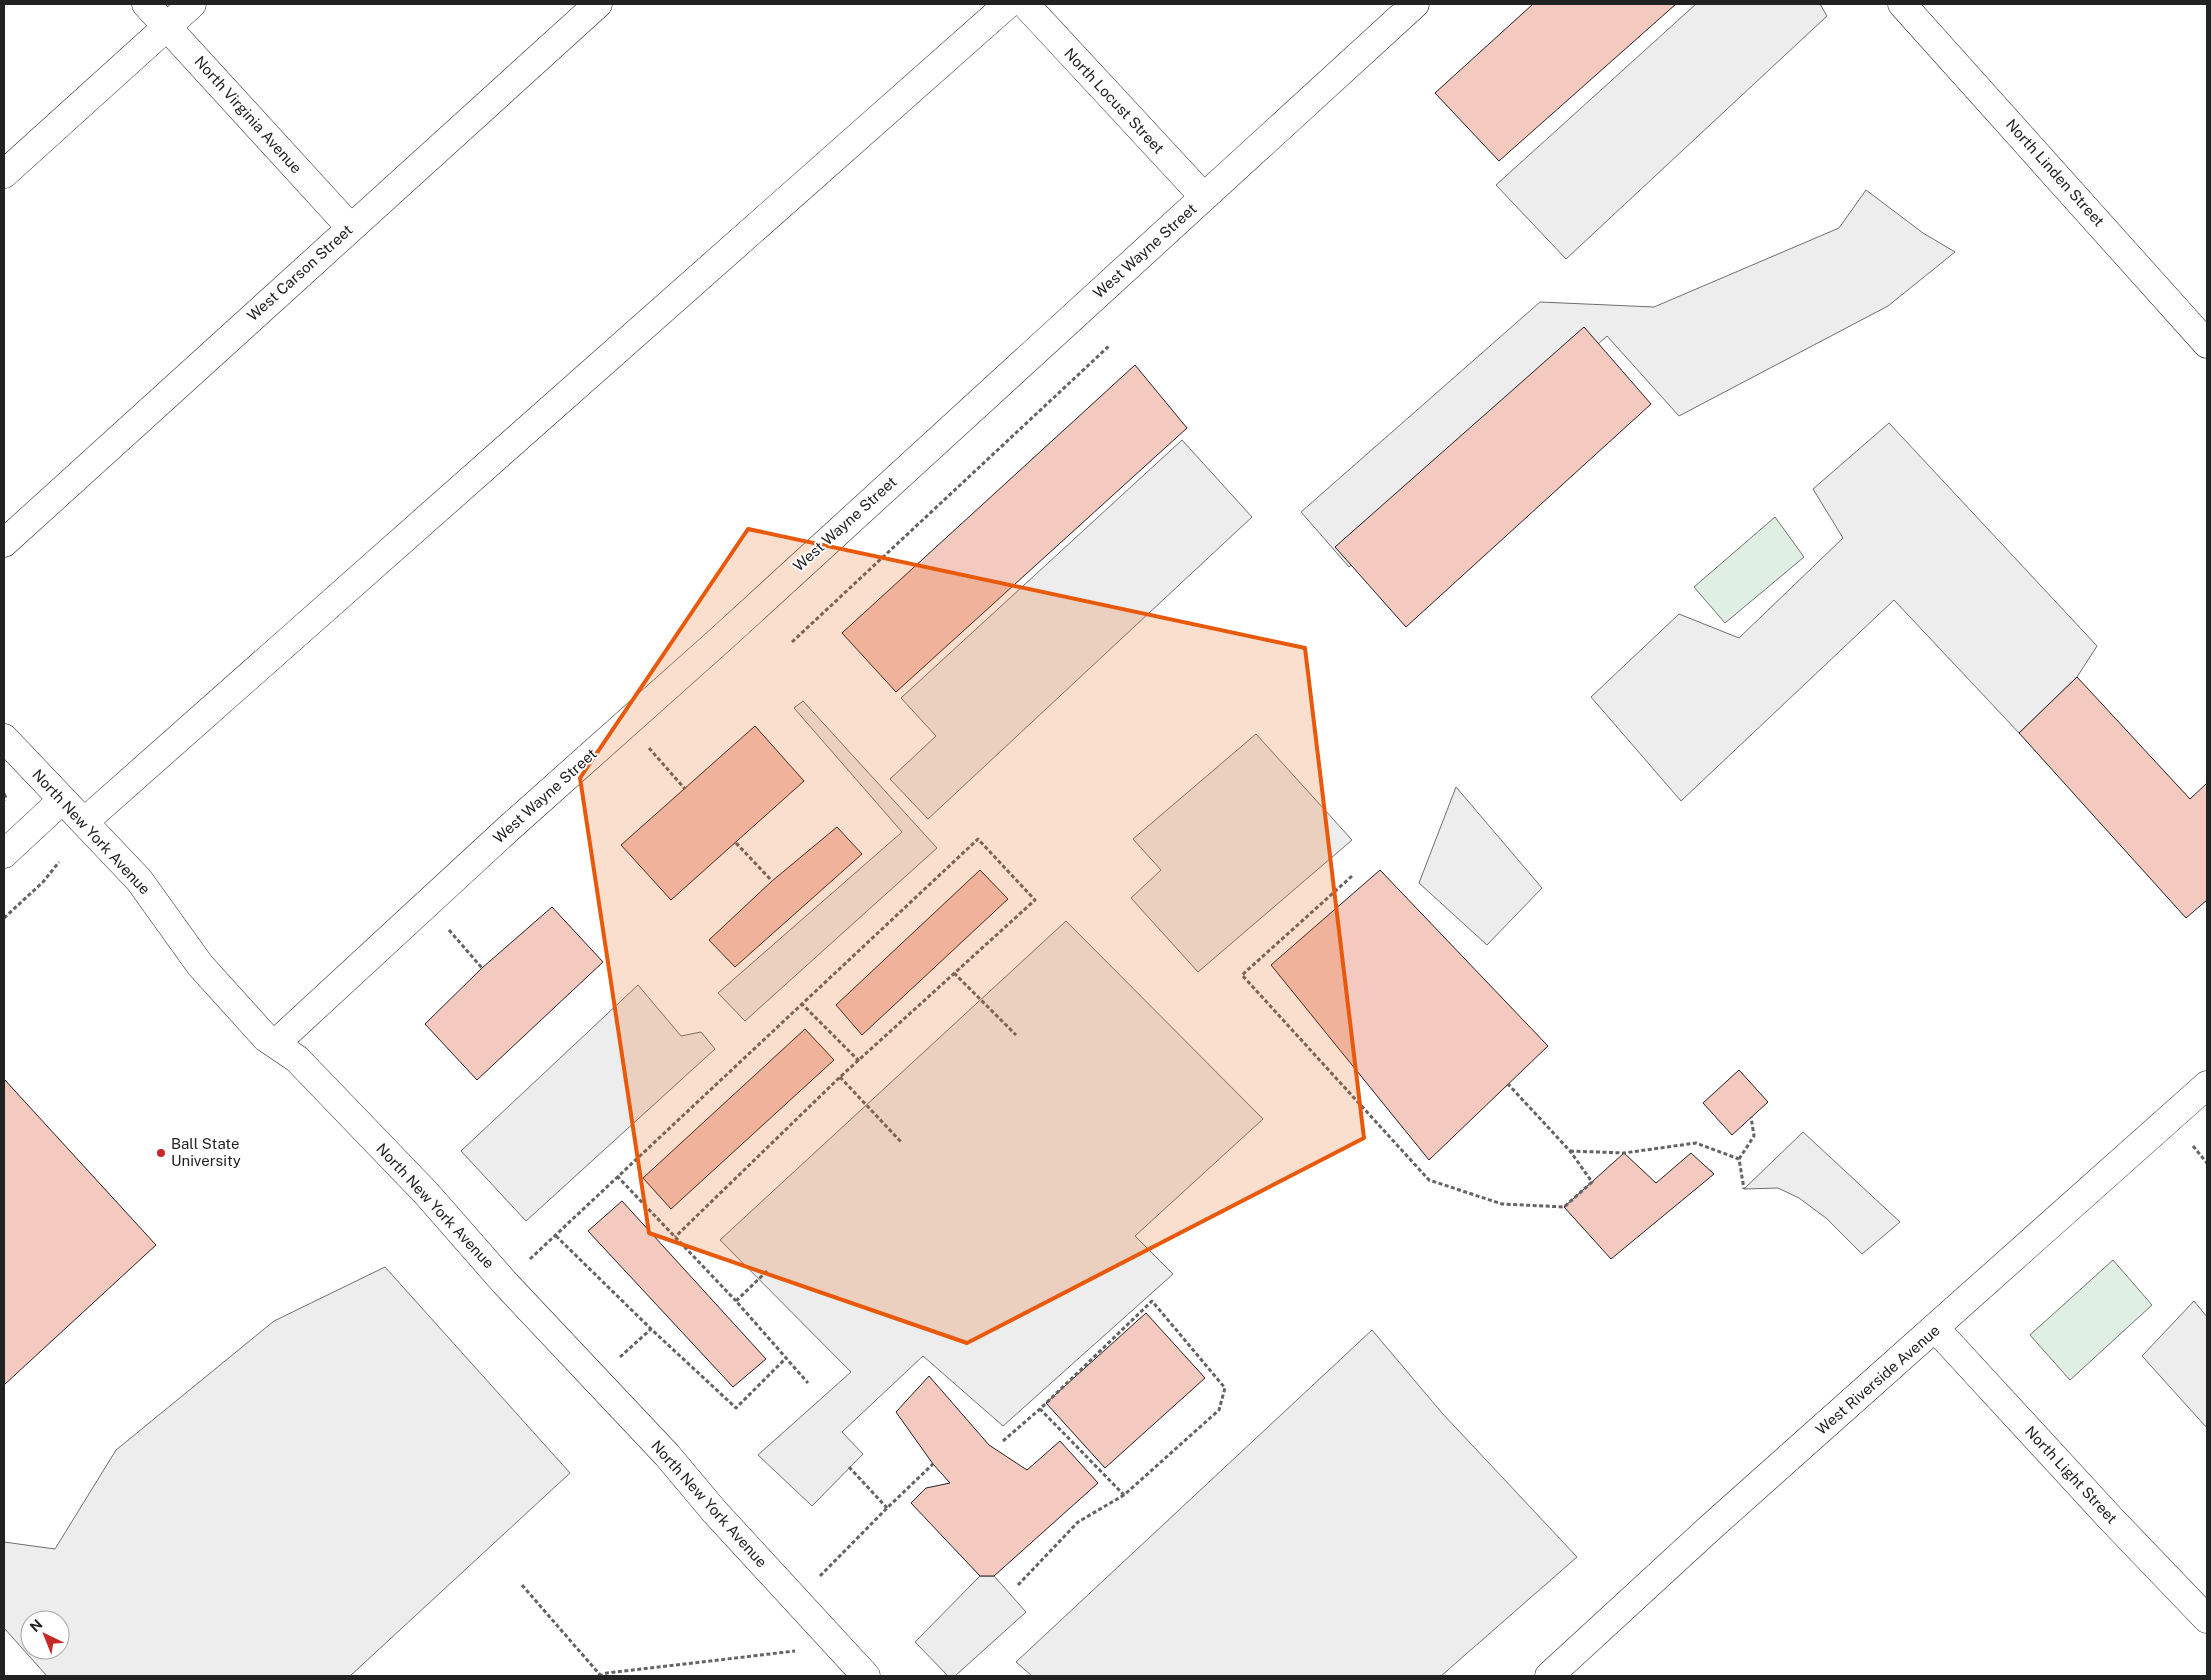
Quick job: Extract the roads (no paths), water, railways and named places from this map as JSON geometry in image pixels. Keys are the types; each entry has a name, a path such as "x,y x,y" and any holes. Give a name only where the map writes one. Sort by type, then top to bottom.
{"street":[{"name":"North Virginia Avenue","path":"146,4 350,227"},
{"path":"4,174 192,4"},
{"name":"West Carson Street","path":"4,543 350,227 598,4"},
{"path":"84,822 1008,4"},
{"name":"North Locust Street","path":"1025,4 1204,197"},
{"name":"West Wayne Street","path":"275,1044 509,828 1415,4"},
{"name":"North Linden Street","path":"1902,4 2207,344"},
{"name":"North New York Avenue","path":"4,738 139,880 200,965 266,1038 304,1066 426,1193 504,1282 667,1455 714,1511 866,1676"},
{"path":"4,854 62,800"},
{"name":"West Riverside Avenue","path":"1549,1676 1711,1527 1936,1329 2207,1086"},
{"name":"North Light Street","path":"1936,1329 2207,1620"}],"place":[{"name":"Ball State University","path":"161,1153"}]}
